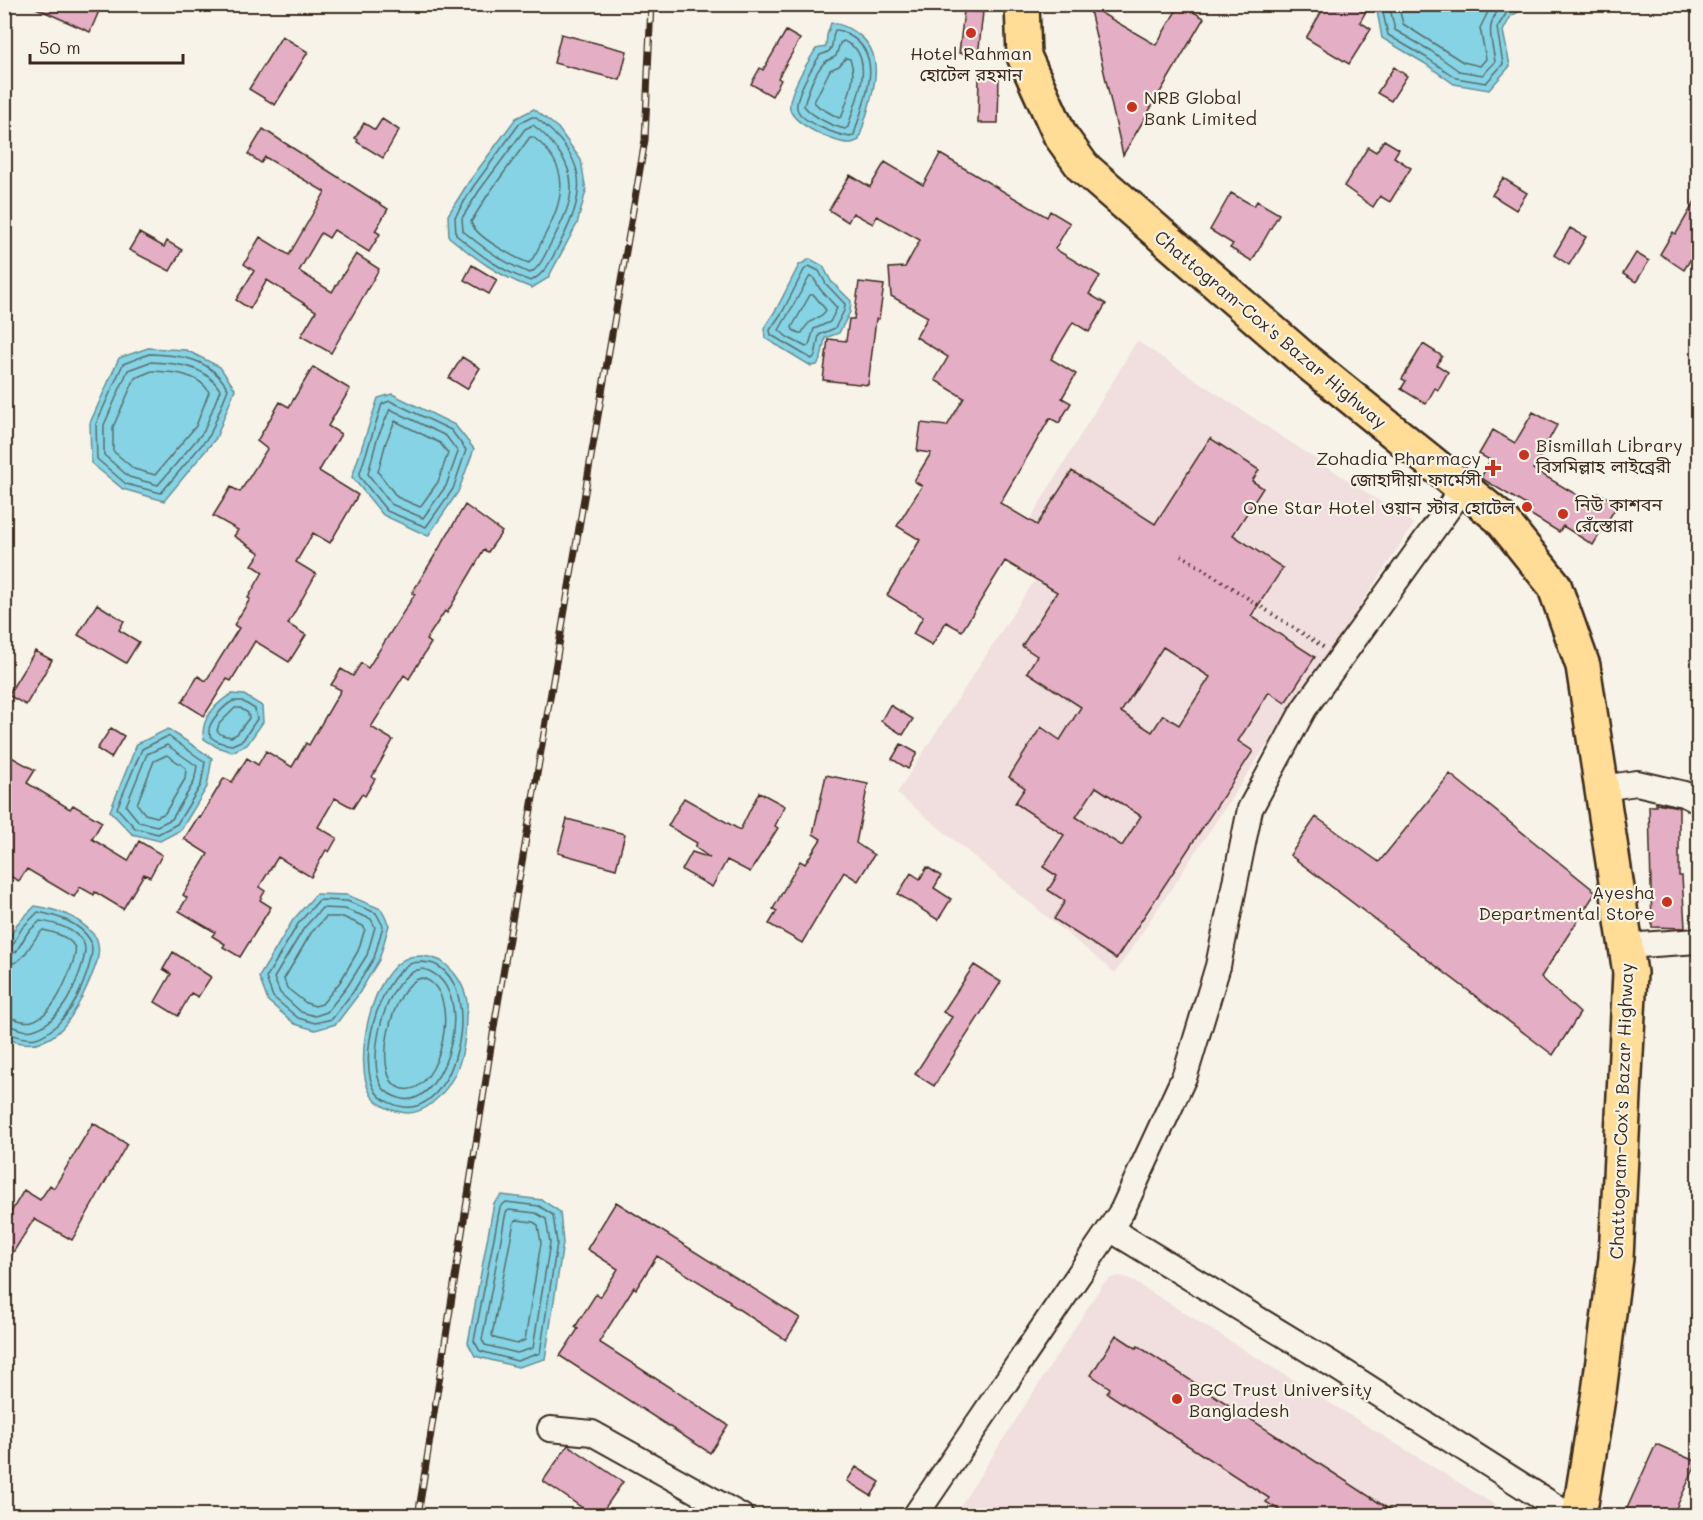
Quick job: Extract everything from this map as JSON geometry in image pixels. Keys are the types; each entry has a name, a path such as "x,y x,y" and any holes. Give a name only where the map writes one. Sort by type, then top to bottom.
{"highway":[{"name":"Chattogram-Cox's Bazar Highway","path":"1022,4 1024,56 1060,135 1083,167 1305,360 1500,518 1554,585 1583,666 1630,973 1616,1258 1599,1392 1579,1515"}],"street":[{"path":"915,1515 1122,1211 1185,1075 1218,966 1250,809 1304,709 1463,488"},
{"path":"1602,788 1636,783 1684,794 1698,801"},
{"path":"1626,946 1698,941"},
{"path":"1110,1229 1330,1363 1570,1515"},
{"path":"550,1429 592,1432 741,1515"}],"path":[{"path":"1181,555 1340,658"}],"shaded area":[{"path":"1137,341 1414,524 1115,973 897,793 1034,581 1047,588 1060,567 1017,541"},
{"name":"BGC Trust University Bangladesh","path":"1119,1276 1128,1278 1511,1515 954,1516 1103,1284"}],"water":[{"path":"1376,4 1531,5 1511,16 1503,31 1510,66 1489,90 1454,84 1382,38"},
{"path":"831,23 844,26 856,33 867,43 873,55 875,69 871,98 859,140 851,143 835,140 807,127 793,115 790,109 792,95 803,70 816,49 826,47"},
{"path":"534,109 558,128 581,160 586,191 577,224 548,278 532,288 488,266 449,237 448,215 468,183 516,118"},
{"path":"810,259 823,266 831,281 851,301 850,312 839,333 825,338 821,358 817,365 811,366 765,338 764,328 799,265"},
{"path":"148,348 186,350 220,367 235,389 216,438 164,501 123,489 91,463 90,423 119,358"},
{"path":"392,394 455,425 474,449 458,492 428,536 383,515 352,477 378,398"},
{"path":"232,694 244,695 262,706 263,722 247,745 232,752 204,739 203,732 210,712"},
{"path":"168,729 212,758 207,787 181,830 160,841 132,834 110,811 137,744"},
{"path":"316,894 347,895 381,909 389,925 379,960 358,995 336,1024 315,1030 295,1024 268,1001 259,977 293,920"},
{"path":"35,906 59,912 80,922 96,938 99,951 97,962 82,998 67,1023 47,1039 35,1043 21,1043 5,1038 5,947 17,924"},
{"path":"423,956 437,959 445,964 463,987 467,999 464,1041 459,1064 441,1095 421,1110 405,1113 384,1106 371,1095 366,1080 365,1040 369,1018 385,979 396,965 410,957"},
{"path":"502,1195 542,1200 560,1212 563,1243 545,1359 518,1367 475,1356 468,1343 494,1203"}],"building":[{"path":"27,4 102,4 90,32"},
{"name":"NRB Global Bank Limited","path":"1180,4 1204,18 1123,155 1089,6 1156,45"},
{"path":"1326,4 1370,4 1360,22 1371,29 1349,64 1306,38"},
{"name":"Hotel Rahman হোটেল রহমান","path":"964,11 983,12 978,56 959,53"},
{"path":"786,31 800,39 778,78 781,80 772,96 751,84 760,68 763,70"},
{"path":"561,34 627,51 620,80 554,63"},
{"path":"282,36 308,52 275,105 249,89"},
{"path":"1394,67 1407,76 1391,101 1377,93"},
{"path":"979,75 999,76 998,123 978,123"},
{"path":"382,119 399,130 383,158 357,142 355,138 364,123 375,130"},
{"path":"263,129 388,209 375,231 380,234 369,252 334,230 329,238 321,233 299,271 332,292 356,254 379,269 331,353 301,336 316,311 267,280 250,309 236,300 254,271 244,264 260,237 289,255 325,192 265,157 261,163 248,154"},
{"path":"1384,140 1399,149 1394,157 1411,168 1390,202 1380,196 1373,207 1344,186 1368,147 1376,152"},
{"path":"940,154 1047,217 1050,211 1070,223 1055,249 1100,276 1089,294 1106,304 1089,332 1073,322 1051,359 1076,374 1062,398 1071,403 1059,423 1050,418 1000,503 1037,525 1072,471 1155,524 1210,438 1259,470 1252,481 1263,488 1233,535 1283,568 1251,616 1315,657 1285,703 1269,692 1238,741 1253,751 1116,959 1054,919 1065,901 1048,890 1057,876 1043,867 1064,835 1015,803 1025,788 1009,777 1041,727 1060,740 1081,707 1027,672 1037,656 1022,646 1057,592 1005,561 962,631 946,622 932,645 913,634 923,617 887,595 920,540 897,526 922,486 914,481 931,453 917,451 921,423 947,426 964,398 935,380 948,357 916,337 928,317 891,296 889,268 905,267 920,240 877,216 873,224 853,213 848,222 829,210 850,175 870,187 885,162 923,185","holes":["1163,647 1210,677 1179,725 1163,715 1152,732 1121,712","1096,787 1141,816 1122,846 1076,817"]},
{"path":"1503,178 1527,193 1516,210 1492,195"},
{"path":"1231,193 1254,206 1257,201 1279,214 1252,261 1230,248 1233,244 1210,230"},
{"path":"1698,196 1698,247 1684,270 1660,254 1673,232 1676,234"},
{"path":"1570,228 1586,237 1569,265 1554,255"},
{"path":"139,233 164,247 167,241 182,250 170,271 129,250"},
{"path":"1636,253 1649,261 1636,282 1623,274"},
{"path":"472,265 497,280 489,294 464,280"},
{"path":"859,282 884,285 879,319 876,319 868,385 823,380 828,339 846,341 849,319 854,319"},
{"path":"1423,344 1442,356 1437,365 1448,372 1438,390 1435,388 1426,404 1401,389 1406,381 1402,379"},
{"path":"462,357 480,368 467,389 449,378"},
{"path":"313,367 350,389 328,426 341,434 319,471 358,495 330,543 313,533 296,562 316,574 288,624 306,635 289,662 255,641 231,681 227,679 204,716 182,702 198,676 206,681 239,628 234,625 263,572 252,565 260,553 234,536 238,530 213,516 231,487 240,492 267,449 257,441 280,402 289,407"},
{"path":"1533,412 1557,425 1533,469 1592,504 1599,493 1618,504 1593,545 1563,526 1559,532 1528,513 1531,508 1481,478 1490,460 1479,454 1493,430 1515,443"},
{"path":"465,505 502,532 488,552 484,550 447,613 445,611 426,640 431,643 409,679 404,675 371,727 393,740 372,777 375,779 365,796 362,794 353,808 335,798 318,827 337,838 329,852 326,850 311,877 278,857 259,887 265,891 260,900 271,907 240,957 223,947 225,944 212,936 215,932 179,911 187,898 183,895 208,854 184,839 198,817 200,818 224,778 232,782 247,758 258,765 266,751 292,767 306,743 309,745 341,690 331,685 341,669 353,676 361,663 368,668 415,594 412,593"},
{"path":"97,604 124,621 119,630 139,642 126,663 78,635"},
{"path":"35,651 52,660 26,705 8,695"},
{"path":"890,705 913,719 903,735 881,721"},
{"path":"111,728 124,736 111,758 97,749"},
{"path":"901,744 917,753 908,769 892,759"},
{"path":"4,753 35,770 27,783 70,809 73,805 102,822 92,839 128,861 139,841 162,855 150,877 144,874 123,909 95,892 94,895 80,887 74,897 27,869 19,881 4,873"},
{"path":"1450,774 1596,892 1541,977 1580,1013 1553,1055 1290,855 1316,817 1379,862"},
{"path":"826,775 868,784 856,843 874,855 858,881 844,872 802,943 769,924 777,911 773,909 800,861 805,864 821,839 813,834"},
{"path":"759,792 785,806 775,826 778,828 750,872 727,860 712,887 682,870 692,852 710,858 695,847 697,843 668,826 684,798 740,830"},
{"path":"1656,803 1679,807 1679,876 1682,876 1685,928 1652,927 1649,806 1656,806"},
{"path":"567,819 625,834 616,869 558,853"},
{"path":"927,867 941,876 934,888 951,899 938,920 898,894 911,873 920,879"},
{"path":"173,952 211,977 198,997 191,993 178,1016 155,1002 171,974 163,969"},
{"path":"974,965 1001,982 934,1086 915,1074 952,1017 943,1012"},
{"path":"93,1123 127,1144 72,1240 34,1219 4,1267 4,1208 11,1212 24,1190 40,1200 50,1185 54,1188"},
{"path":"616,1202 800,1318 786,1340 729,1303 730,1301 657,1256 636,1289 634,1287 599,1342 728,1425 710,1453 560,1356 578,1329 575,1327 596,1294 600,1297 618,1269 587,1249"},
{"path":"1116,1335 1136,1348 1138,1346 1398,1515 1287,1515 1266,1502 1269,1498 1107,1393 1110,1388 1091,1375"},
{"path":"1656,1444 1697,1462 1673,1515 1624,1515"},
{"path":"568,1445 623,1482 600,1515 593,1515 543,1481"},
{"path":"856,1467 880,1482 871,1496 847,1481"}],"railway":[{"path":"418,1516 495,1021 645,140 651,4"}],"place":[{"name":"Hotel Rahman হোটেল রহমান","path":"971,33"},
{"name":"NRB Global Bank Limited","path":"1132,107"},
{"name":"Bismillah Library বিসমিল্লাহ লাইব্রেরী","path":"1524,455"},
{"name":"Zohadia Pharmacy জোহাদীয়া ফার্মেসী","path":"1493,468"},
{"name":"One Star Hotel ওয়ান স্টার হোটেল","path":"1527,507"},
{"name":"নিউ কাশবন রেঁস্তোরা","path":"1563,514"},
{"name":"Ayesha Departmental Store","path":"1667,902"},
{"name":"BGC Trust University Bangladesh","path":"1177,1399"}]}
